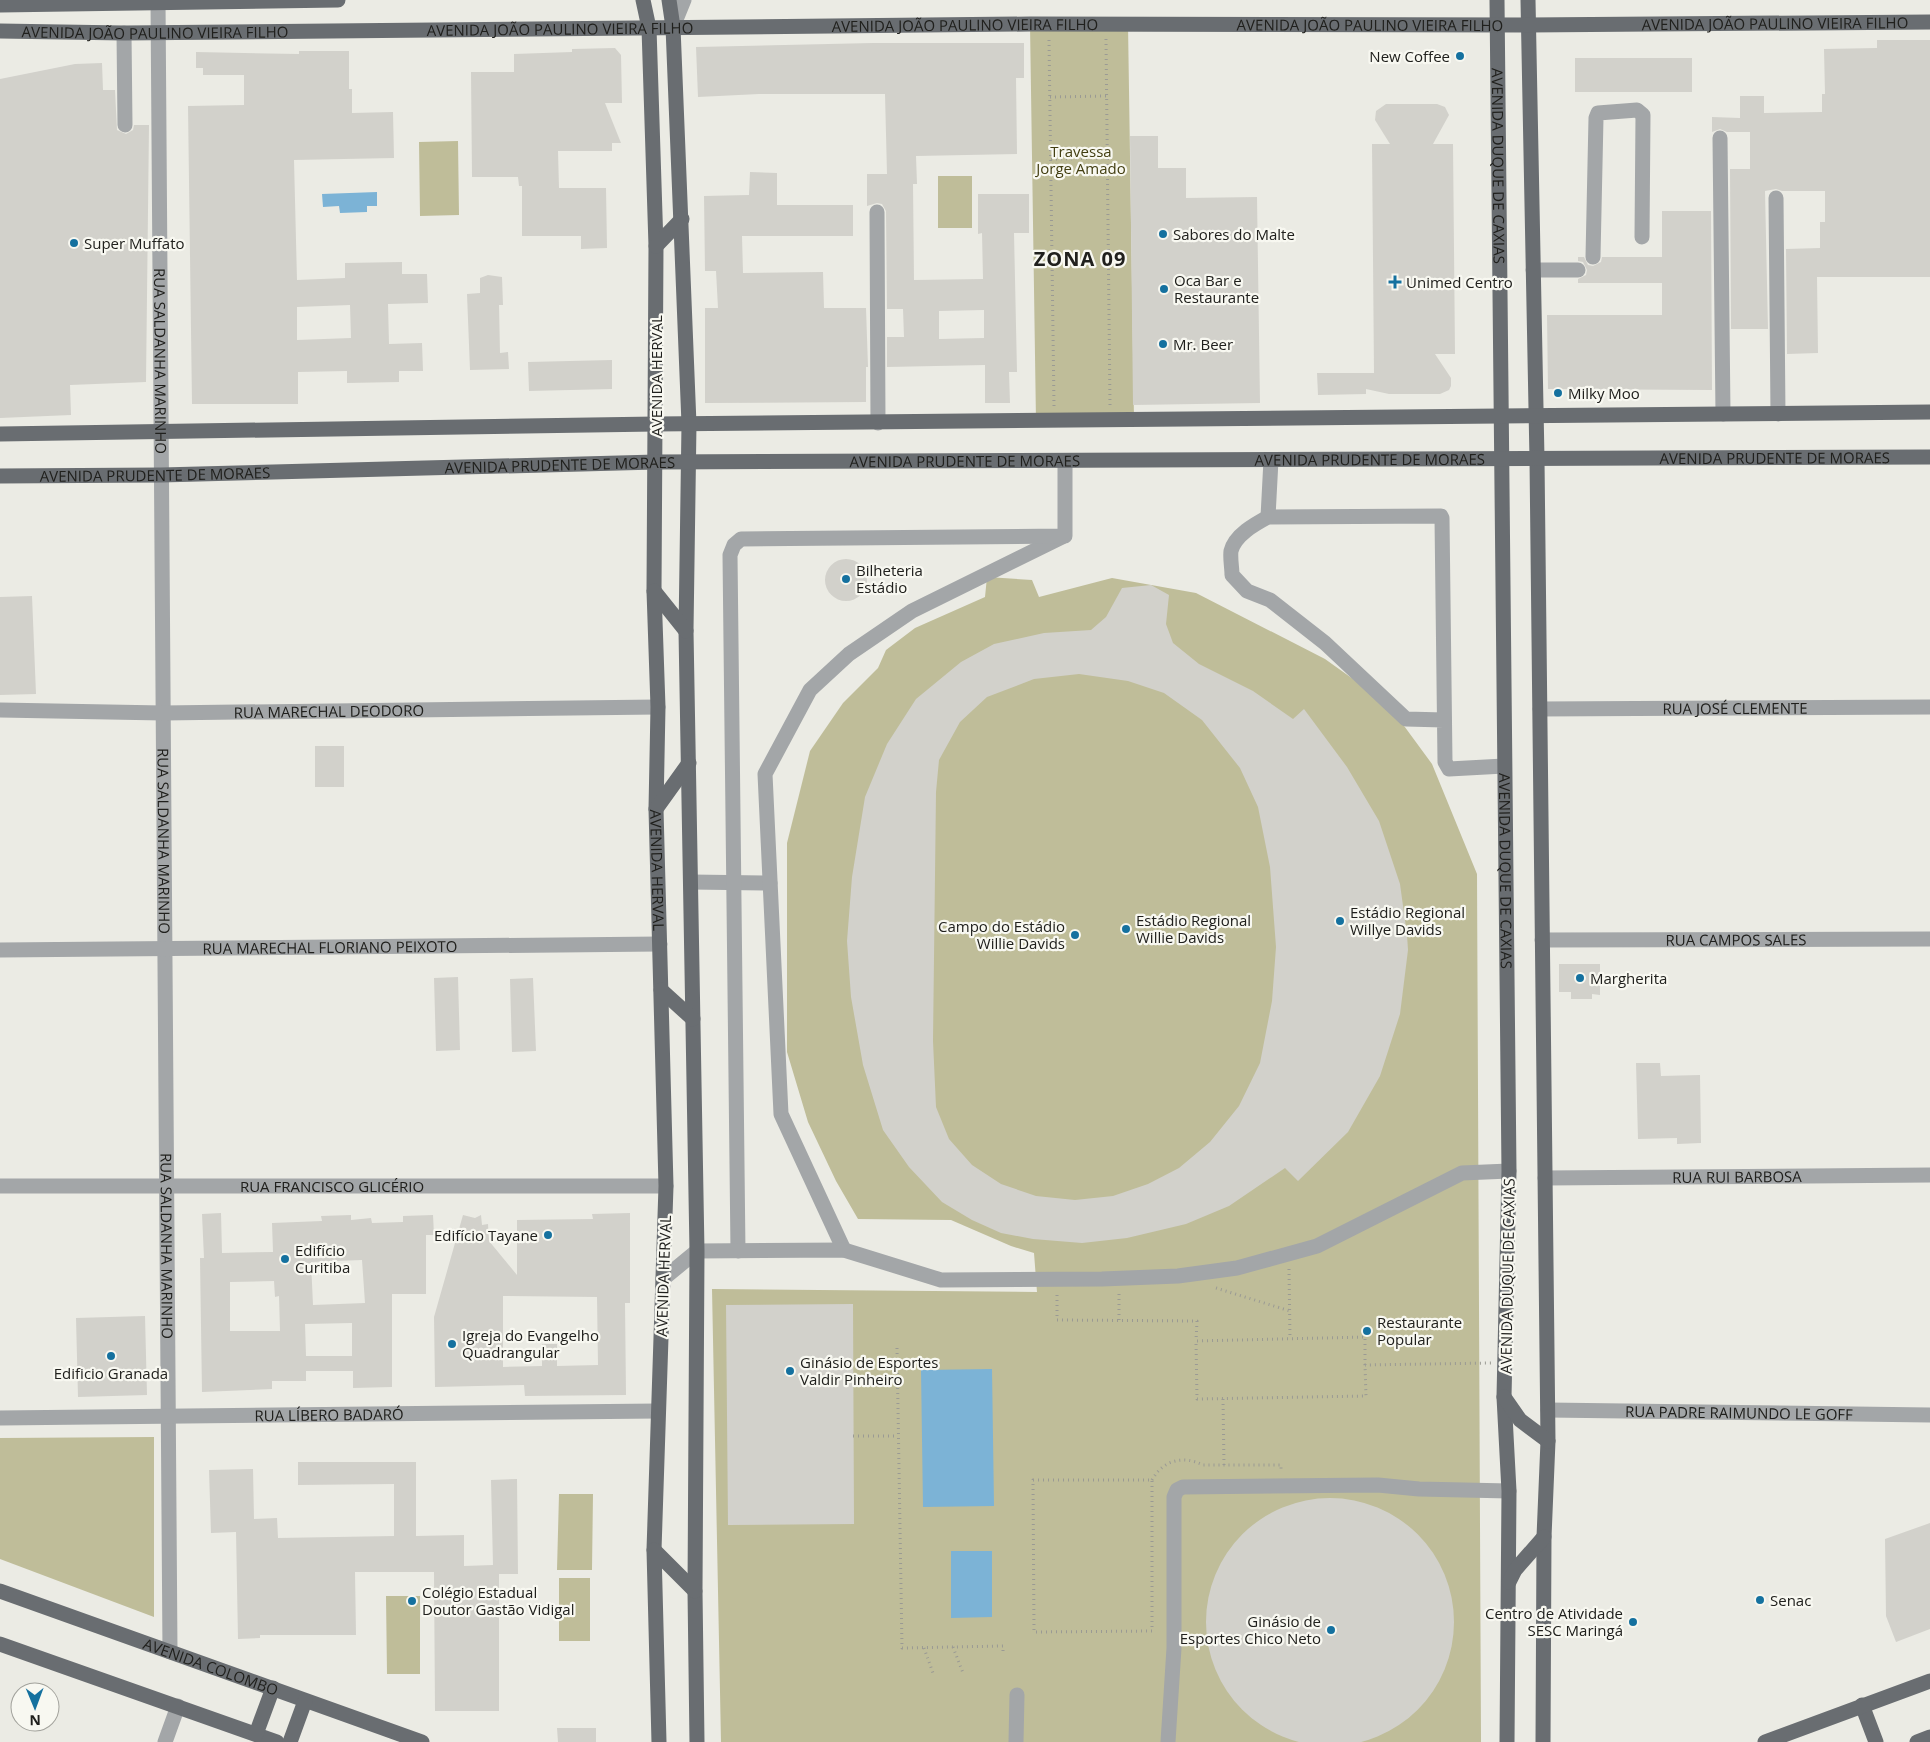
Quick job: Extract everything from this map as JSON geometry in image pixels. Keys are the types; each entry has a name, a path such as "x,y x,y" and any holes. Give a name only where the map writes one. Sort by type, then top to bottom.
{"main road":[{"name":"AVENIDA JOÃO PAULINO VIEIRA FILHO","path":"0,4 338,0"},
{"name":"AVENIDA HERVAL","path":"642,0 649,28 656,246 654,591 658,707 656,809 666,1186 654,1550 658,1742"},
{"name":"AVENIDA HERVAL","path":"669,0 673,27 689,424 686,631 697,1251 695,1591 698,1742"},
{"name":"AVENIDA DUQUE DE CAXIAS","path":"1497,0 1509,1172 1504,1363 1509,1582 1506,1742"},
{"path":"1528,0 1537,459 1548,1410 1544,1537 1543,1742"},
{"name":"AVENIDA JOÃO PAULINO VIEIRA FILHO","path":"0,32 124,33 1049,24 1528,25 1930,22"},
{"path":"656,246 682,219"},
{"path":"0,434 656,424 1930,412"},
{"name":"AVENIDA PRUDENTE DE MORAES","path":"0,476 161,475 656,462 1930,457"},
{"path":"654,591 686,631"},
{"path":"656,809 689,763"},
{"path":"661,990 693,1019"},
{"path":"1504,1397 1520,1420 1548,1441"},
{"path":"1509,1582 1515,1570 1544,1537"},
{"path":"654,1550 695,1591"},
{"name":"AVENIDA COLOMBO","path":"0,1591 422,1742"},
{"path":"0,1644 277,1742"},
{"path":"1765,1742 1930,1681"},
{"path":"256,1734 273,1688"},
{"path":"290,1742 305,1701"},
{"path":"1862,1705 1876,1742"},
{"path":"1917,1742 1930,1737"}],"street":[{"path":"673,27 684,0"},
{"name":"RUA SALDANHA MARINHO","path":"158,2 170,1652"},
{"path":"124,33 125,125"},
{"path":"1593,257 1596,118 1598,113 1604,111 1637,110 1643,115 1642,237"},
{"path":"1720,138 1723,414"},
{"path":"1776,198 1778,414"},
{"path":"877,212 878,423"},
{"path":"1533,270 1578,270"},
{"path":"1268,517 1271,460"},
{"path":"1065,536 1066,461"},
{"path":"1444,720 1412,720 1402,716 1325,643 1270,600 1247,591 1232,575 1231,552 1240,537 1254,524 1268,517 1441,516 1445,762 1449,769 1504,766"},
{"path":"844,1250 781,1114 765,774 810,690 849,654 912,611 1065,536"},
{"path":"738,1251 730,555 734,545 741,539 1065,536"},
{"name":"RUA MARECHAL DEODORO","path":"0,710 163,713 658,707"},
{"name":"RUA JOSÉ CLEMENTE","path":"1540,708 1930,707"},
{"path":"691,882 770,883"},
{"name":"RUA CAMPOS SALES","path":"1542,940 1930,939"},
{"name":"RUA MARECHAL FLORIANO PEIXOTO","path":"0,950 660,944"},
{"path":"663,1279 697,1251 844,1250 941,1280 1178,1276 1237,1268 1317,1246 1462,1173 1509,1172"},
{"name":"RUA RUI BARBOSA","path":"1545,1178 1930,1175"},
{"name":"RUA FRANCISCO GLICÉRIO","path":"0,1186 666,1186"},
{"name":"RUA PADRE RAIMUNDO LE GOFF","path":"1548,1410 1930,1415"},
{"name":"RUA LÍBERO BADARÓ","path":"0,1418 658,1411"},
{"path":"1168,1742 1174,1648 1174,1497 1177,1490 1182,1487 1378,1485 1508,1491"},
{"path":"1016,1742 1017,1695"},
{"path":"165,1742 178,1706"}],"path":[{"path":"1049,24 1054,421"},
{"path":"1106,24 1110,421"},
{"path":"1050,97 1107,96"},
{"path":"1050,159 1108,158"},
{"path":"1289,1254 1290,1339"},
{"path":"1119,1278 1119,1320"},
{"path":"1057,1279 1057,1320 1197,1321 1196,1340 1197,1399 1366,1396 1365,1337 1196,1340"},
{"path":"1215,1288 1290,1311"},
{"path":"897,1348 902,1648 1002,1646 1003,1653"},
{"path":"1365,1365 1504,1363"},
{"path":"1223,1399 1224,1466"},
{"path":"853,1436 898,1436"},
{"path":"1152,1480 1033,1480 1034,1632 1152,1631 1152,1480 1157,1471 1165,1464 1180,1460 1193,1460 1203,1465 1281,1465 1281,1486"},
{"path":"953,1647 964,1673"},
{"path":"924,1648 932,1673"}],"green space":[{"name":"Travessa Jorge Amado","path":"1030,24 1128,24 1134,420 1036,421"},
{"path":"458,141 459,215 420,216 419,142"},
{"path":"938,176 972,176 972,228 938,228"},
{"path":"987,577 1032,580 1039,597 1112,578 1196,593 1325,659 1388,704 1432,764 1477,874 1481,1742 721,1742 712,1289 1037,1292 1034,1253 1011,1246 951,1220 858,1219 836,1181 808,1122 787,1052 787,843 810,751 843,703 878,668 886,650 915,628 985,597"},
{"path":"154,1437 154,1617 0,1559 0,1438"},
{"path":"559,1494 593,1494 592,1570 557,1570"},
{"path":"559,1578 590,1578 590,1641 559,1641"},
{"path":"386,1596 420,1596 420,1674 387,1674"}],"water":[{"path":"377,192 377,206 367,206 367,212 340,213 339,206 323,207 322,194"},
{"path":"992,1369 994,1506 923,1507 921,1370"},
{"path":"951,1551 992,1551 992,1617 951,1618"}],"building":[{"path":"1877,40 1930,40 1930,277 1817,277 1818,353 1787,354 1786,249 1820,248 1820,222 1825,222 1825,191 1782,191 1776,189 1765,191 1768,329 1731,329 1730,169 1750,169 1750,132 1727,132 1720,129 1712,132 1712,117 1740,118 1740,96 1764,96 1764,113 1822,112 1822,94 1825,94 1824,49 1877,48"},
{"path":"873,43 1024,43 1024,78 1016,78 1017,154 916,156 917,184 913,184 914,280 983,279 982,233 978,234 978,194 1029,194 1029,233 1014,233 1017,372 1009,372 1010,403 985,403 985,365 887,367 887,337 904,337 903,309 887,309 886,211 882,204 877,203 867,206 867,174 887,174 885,94 759,94 698,97 696,47","holes":["984,310 984,338 939,339 939,311"]},
{"path":"615,48 621,55 622,103 605,103 621,143 612,143 612,151 558,151 559,188 606,188 607,248 581,249 581,236 522,236 522,186 519,186 518,177 472,177 471,72 514,72 514,54 572,52 572,49"},
{"path":"299,51 349,51 349,89 352,89 352,113 393,112 394,158 294,160 297,280 345,278 345,263 402,262 402,274 427,274 428,303 388,304 389,344 422,343 423,371 399,371 399,382 347,383 347,371 298,372 298,404 192,404 188,106 244,105 244,75 203,75 203,68 196,68 196,52 299,54","holes":["350,305 351,338 297,340 297,307"]},
{"path":"1575,58 1692,58 1692,92 1575,92"},
{"name":"Super Muffato","path":"102,63 103,90 115,90 117,130 126,134 133,130 134,125 149,125 146,382 70,385 71,415 0,418 0,79 75,64"},
{"path":"1386,104 1437,104 1445,107 1449,115 1433,144 1453,144 1455,354 1435,354 1451,378 1451,386 1449,390 1440,394 1389,394 1366,389 1366,394 1318,395 1317,373 1374,373 1372,144 1390,144 1375,120 1376,111"},
{"path":"1130,136 1158,136 1158,168 1186,168 1186,198 1257,197 1260,403 1133,405"},
{"path":"750,172 777,173 777,205 853,205 853,236 742,236 743,273 823,272 824,308 866,308 868,367 866,367 866,402 705,403 705,308 718,308 716,271 705,271 704,196 749,195"},
{"path":"1662,211 1711,211 1712,390 1548,389 1547,315 1662,315 1662,283 1578,283 1578,279 1586,275 1587,270 1583,262 1578,261 1578,257 1584,257 1588,265 1593,266 1601,262 1602,257 1662,257"},
{"path":"488,275 502,277 503,305 499,305 500,353 508,352 509,369 470,370 467,294 480,293 480,278"},
{"path":"612,360 612,389 529,391 528,362"},
{"name":"Bilheteria Estádio","path":"846,559 861,565 867,580 861,595 846,601 831,595 825,580 831,565"},
{"name":"Estádio Regional Willye Davids","path":"1151,585 1169,595 1166,624 1173,643 1199,664 1253,691 1293,719 1304,709 1347,767 1379,821 1400,884 1408,950 1400,1014 1380,1076 1348,1132 1298,1181 1285,1168 1229,1206 1186,1224 1127,1238 1082,1243 1033,1239 1001,1233 972,1220 942,1202 909,1167 883,1130 863,1065 851,997 847,941 852,877 865,797 887,744 916,699 961,662 994,644 1044,633 1091,630 1106,617 1122,588","holes":["1079,674 1128,681 1164,693 1202,720 1240,768 1258,807 1270,867 1276,947 1272,1001 1260,1063 1239,1106 1210,1142 1179,1168 1148,1184 1113,1196 1075,1200 1036,1196 1001,1184 972,1165 949,1139 936,1107 933,1041 936,792 939,760 960,722 987,697 1034,679"]},
{"path":"32,596 36,694 0,695 0,597"},
{"path":"315,746 344,746 344,787 315,787"},
{"name":"Margherita","path":"1559,964 1600,964 1600,995 1592,994 1592,999 1571,999 1571,992 1559,992"},
{"path":"458,977 460,1050 436,1051 434,978"},
{"path":"533,978 536,1051 512,1052 510,979"},
{"path":"1636,1063 1660,1063 1661,1076 1700,1075 1701,1143 1677,1144 1677,1138 1638,1139"},
{"path":"221,1213 222,1253 273,1252 272,1223 322,1221 321,1216 351,1215 351,1220 371,1218 372,1223 403,1222 403,1216 433,1215 434,1235 426,1235 426,1294 392,1294 392,1387 353,1388 353,1371 306,1371 306,1381 272,1381 272,1389 202,1392 200,1258 204,1258 202,1214","holes":["362,1260 365,1303 313,1305 311,1262","274,1281 275,1297 279,1296 280,1331 230,1331 230,1282","352,1323 352,1356 306,1356 305,1324"]},
{"path":"630,1213 630,1303 625,1303 626,1395 525,1396 524,1385 435,1387 434,1317 463,1215 475,1218 481,1215 482,1225 488,1224 489,1241 517,1275 517,1220 593,1219 592,1214","holes":["503,1296 597,1297 598,1365 557,1366 557,1344 542,1344 542,1366 503,1367"]},
{"name":"Ginásio de Esportes Valdir Pinheiro","path":"853,1304 854,1524 728,1525 726,1305"},
{"name":"Edificio Granada","path":"145,1316 147,1395 78,1397 76,1318"},
{"path":"298,1462 416,1462 416,1536 464,1535 464,1566 493,1565 491,1480 517,1479 518,1574 499,1574 499,1711 435,1711 434,1572 355,1572 356,1635 260,1635 260,1638 238,1639 236,1532 211,1533 209,1470 253,1469 254,1519 277,1518 278,1538 394,1536 394,1484 298,1485"},
{"name":"Ginásio de Esportes Chico Neto","path":"1318,1498 1342,1498 1366,1503 1389,1512 1418,1534 1440,1563 1445,1574 1452,1598 1454,1622 1452,1646 1445,1670 1440,1681 1418,1710 1389,1732 1378,1737 1342,1746 1318,1746 1294,1741 1271,1732 1251,1718 1234,1701 1220,1681 1211,1658 1206,1634 1206,1610 1211,1586 1220,1563 1234,1543 1251,1526 1271,1512 1294,1503"},
{"path":"1930,1523 1930,1629 1896,1642 1886,1616 1885,1539"},
{"path":"557,1728 596,1728 596,1742 558,1742"}],"place":[{"name":"New Coffee","path":"1460,56"},
{"name":"Sabores do Malte","path":"1163,234"},
{"name":"Super Muffato","path":"74,243"},
{"name":"Unimed Centro","path":"1395,282"},
{"name":"Oca Bar e Restaurante","path":"1164,289"},
{"name":"Mr. Beer","path":"1163,344"},
{"name":"Milky Moo","path":"1558,393"},
{"name":"Bilheteria Estádio","path":"846,579"},
{"name":"Estádio Regional Willye Davids","path":"1340,921"},
{"name":"Estádio Regional Willie Davids","path":"1126,929"},
{"name":"Campo do Estádio Willie Davids","path":"1075,935"},
{"name":"Margherita","path":"1580,978"},
{"name":"Edifício Tayane","path":"548,1235"},
{"name":"Edifício Curitiba","path":"285,1259"},
{"name":"Restaurante Popular","path":"1367,1331"},
{"name":"Igreja do Evangelho Quadrangular","path":"452,1344"},
{"name":"Edificio Granada","path":"111,1356"},
{"name":"Ginásio de Esportes Valdir Pinheiro","path":"790,1371"},
{"name":"Senac","path":"1760,1600"},
{"name":"Colégio Estadual Doutor Gastão Vidigal","path":"412,1601"},
{"name":"Centro de Atividade SESC Maringá","path":"1633,1622"},
{"name":"Ginásio de Esportes Chico Neto","path":"1331,1630"}],"district":[{"name":"ZONA 09","path":"1080,258"}]}
